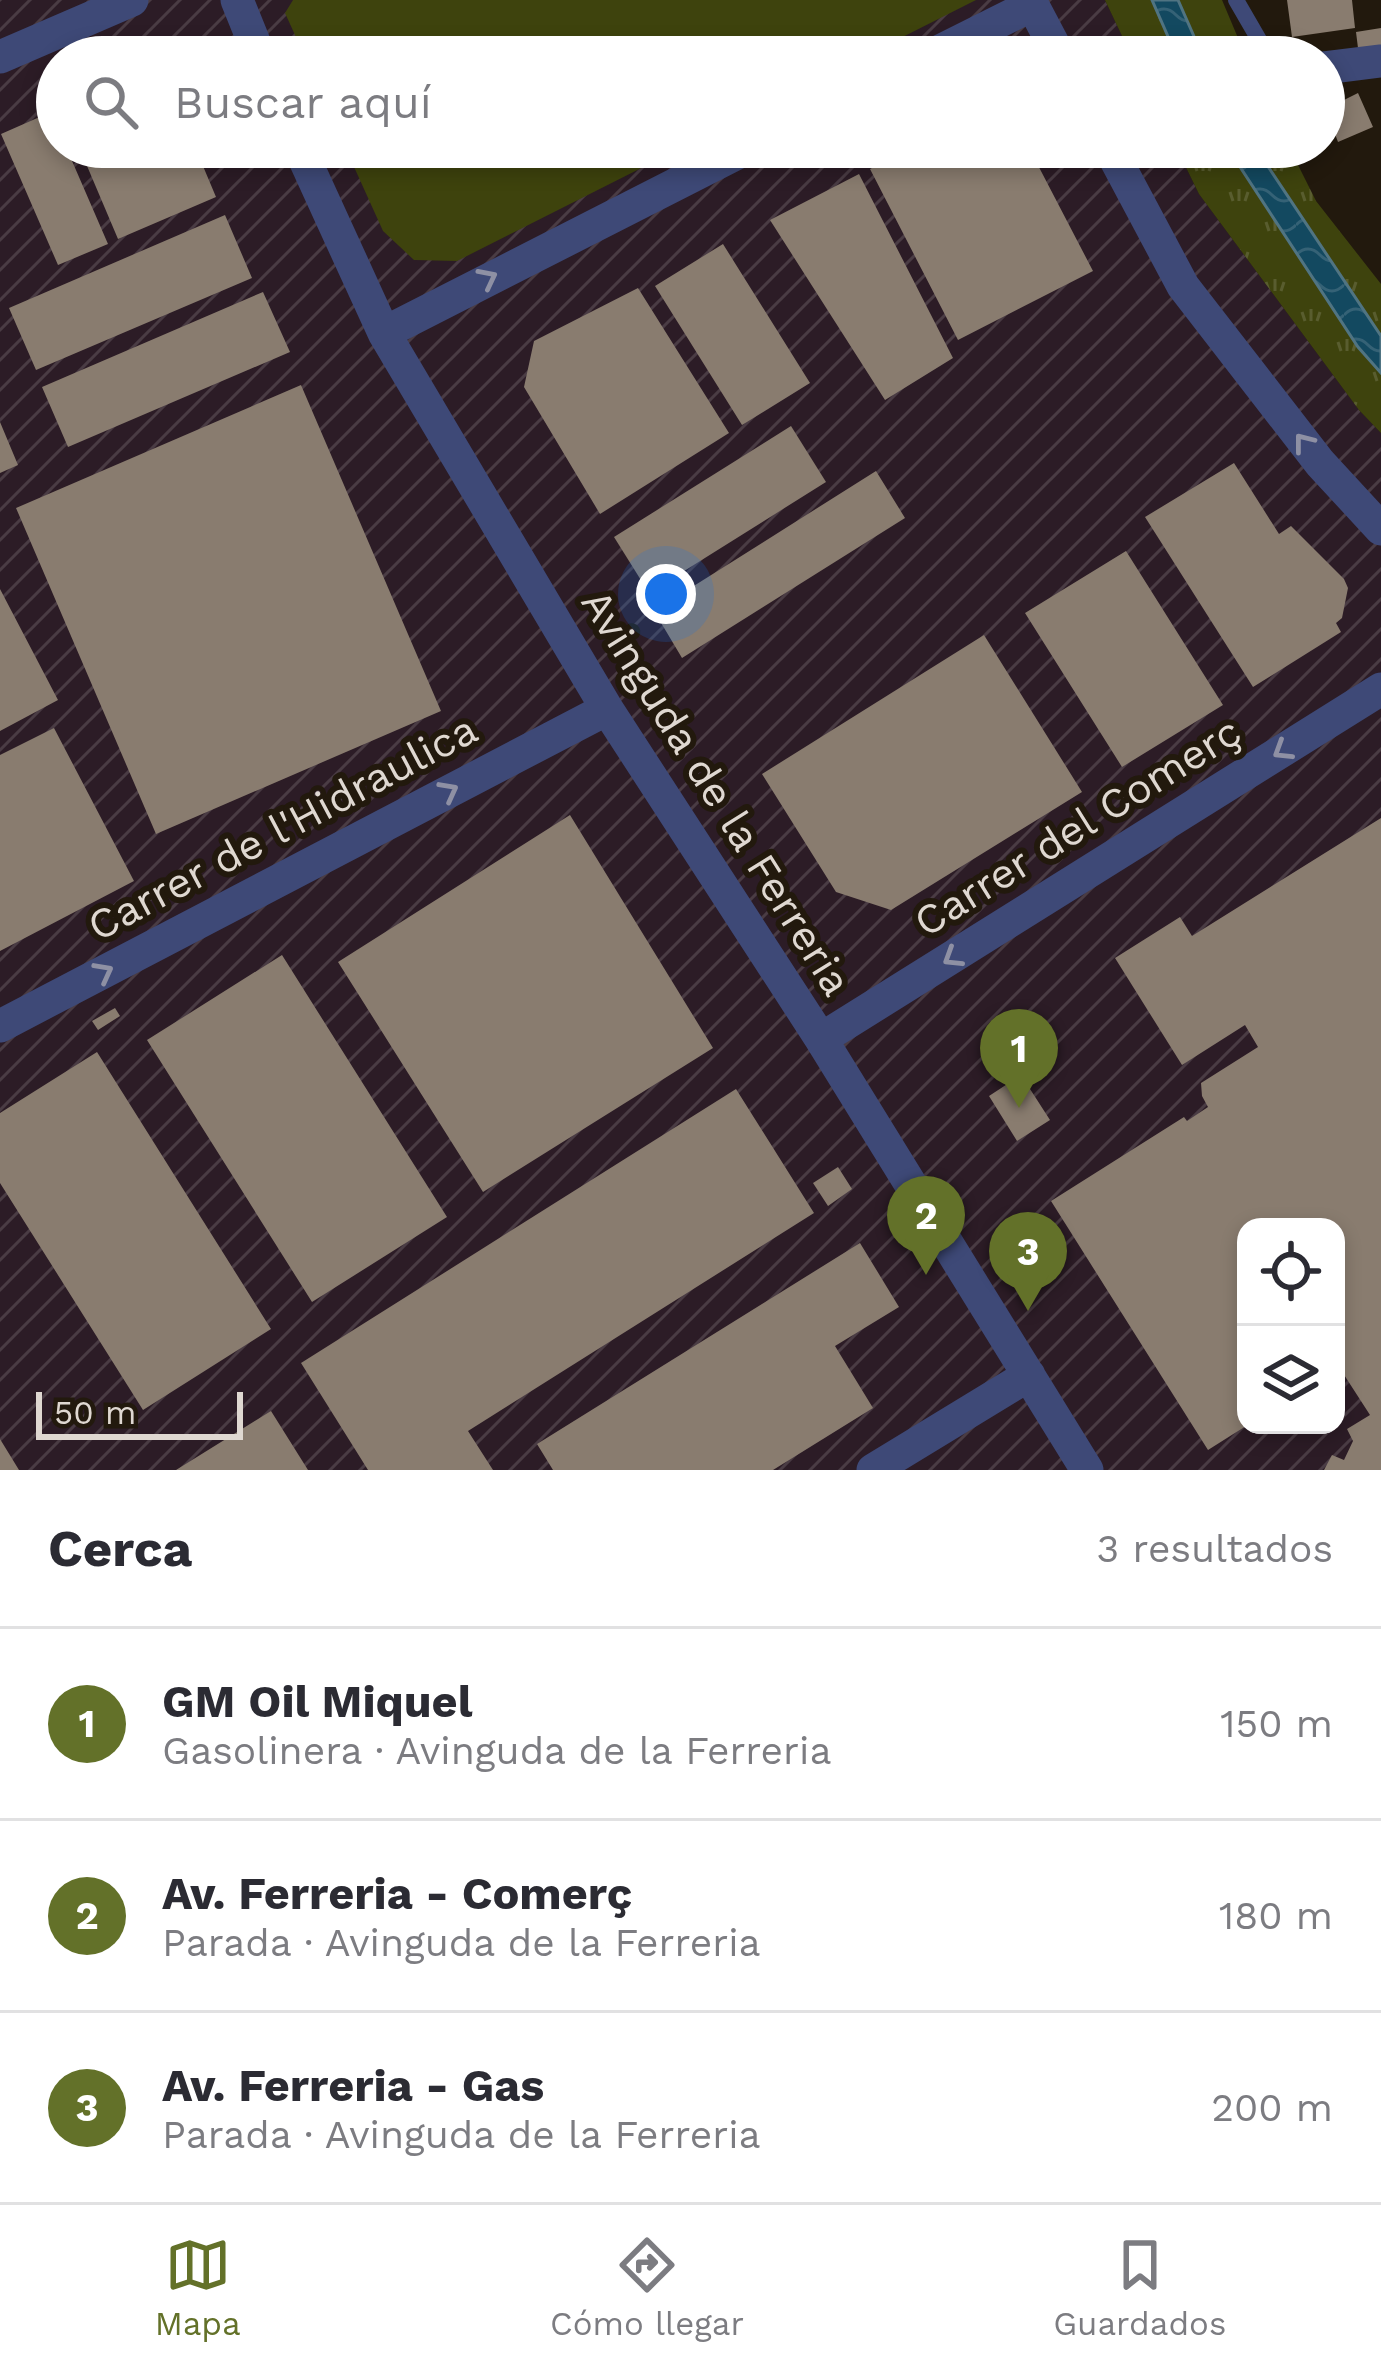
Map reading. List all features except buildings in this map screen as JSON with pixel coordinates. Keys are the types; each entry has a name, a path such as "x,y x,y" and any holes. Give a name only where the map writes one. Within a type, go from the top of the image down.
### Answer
{"street":[{"path":"49,36 132,0"},
{"path":"237,0 252,36"},
{"path":"967,36 1031,2 1049,36"},
{"path":"0,57 36,41"},
{"name":"Avinguda de la Ferreria","path":"309,168 384,333 607,709 821,1039 1087,1470"},
{"path":"384,333 708,168"},
{"path":"1119,168 1183,286 1320,464 1381,529"},
{"name":"Carrer del Comerç","path":"821,1039 1381,689"},
{"name":"Carrer de l'Hidraulica","path":"0,1026 607,709"},
{"path":"873,1470 1029,1375"}],"lane":[{"path":"1236,0 1257,36"}],"shaded area":[{"path":"0,0 1105,0 1122,36 36,36 36,168 1186,168 1199,194 1381,433 1381,1470 0,1470"}],"green space":[{"path":"293,0 976,0 905,36 295,36 285,13"},
{"path":"1105,0 1152,0 1168,36 1122,36"},
{"path":"1178,0 1222,0 1237,36 1194,36"},
{"path":"354,168 641,168 457,261 414,260 383,231"},
{"path":"1186,168 1241,168 1358,347 1381,373 1381,433 1359,410 1199,194"},
{"path":"1269,168 1300,168 1316,201 1381,284 1381,336"}],"water":[{"path":"1152,0 1178,0 1194,36 1168,36"},
{"path":"1241,168 1269,168 1381,336 1381,373 1358,347"}],"place":[{"name":"GM Oil Miquel","path":"1019,1108"},
{"name":"Av. Ferreria - Comerç","path":"926,1275"},
{"name":"Av. Ferreria - Gas","path":"1028,1311"}]}
